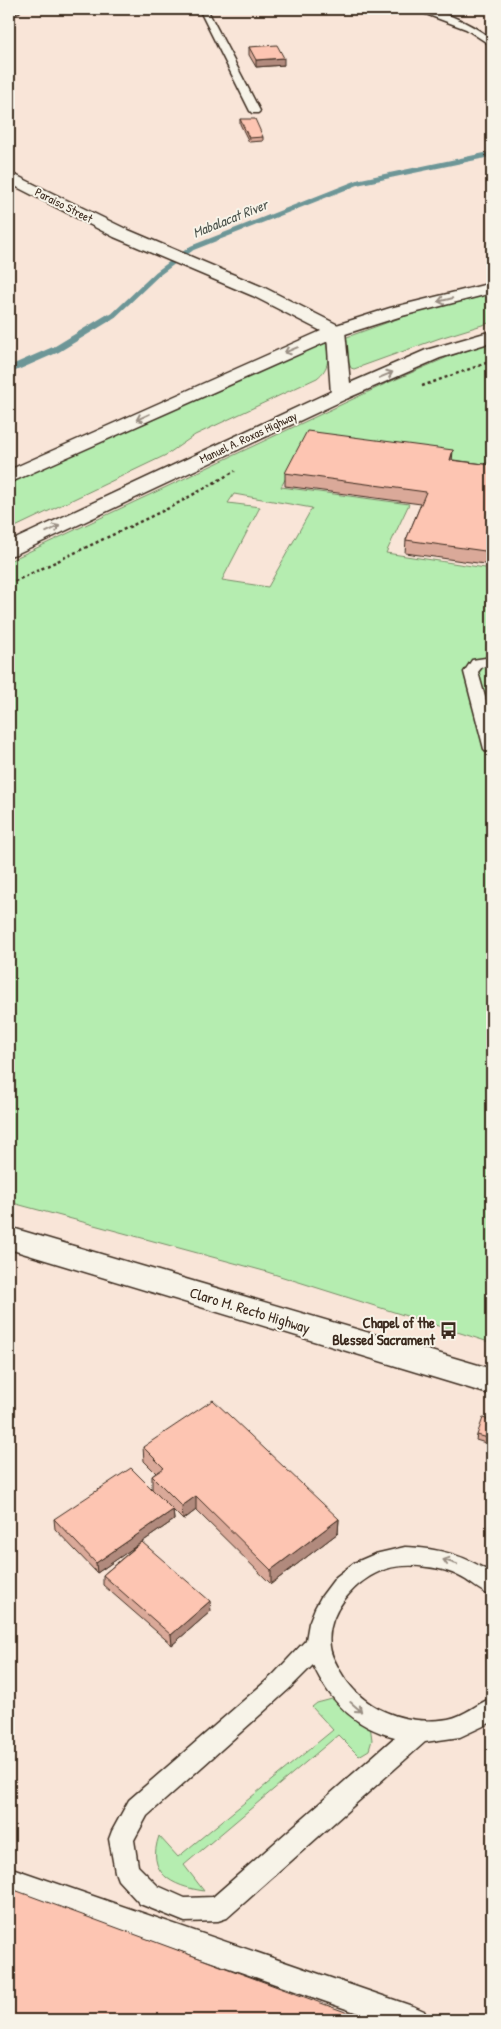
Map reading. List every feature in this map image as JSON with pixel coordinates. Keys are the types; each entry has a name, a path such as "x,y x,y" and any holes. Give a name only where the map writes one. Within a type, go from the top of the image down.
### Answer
{"main road":[{"path":"9,9 14,9"},
{"name":"Paraiso Street","path":"9,177 120,233 211,271 336,331"},
{"path":"9,478 336,331 396,312 492,288"},
{"path":"336,331 341,394"},
{"name":"Manuel A. Roxas Highway","path":"9,550 341,394 433,354 492,336"},
{"name":"Claro M. Recto Highway","path":"9,1238 492,1382"}],"lane":[{"path":"203,9 255,111"},
{"path":"421,9 469,27 492,43"},
{"path":"492,661 477,663 471,672 492,750"},
{"path":"492,1586 478,1574 449,1561 418,1555 386,1559 358,1571 337,1591 323,1616 318,1644 326,1669 340,1692 361,1712 388,1726 419,1732 451,1730 481,1719 492,1709"},
{"path":"318,1644 282,1682 138,1808 121,1839 127,1872 149,1895 185,1910 218,1908 419,1732"},
{"path":"9,1879 415,2020"}],"path":[{"path":"418,387 492,361"},
{"path":"9,584 171,507 240,468"}],"green space":[{"path":"492,290 492,322 440,338 354,369 351,368 343,350 343,341 347,337 422,310"},
{"path":"492,342 492,477 305,442 281,487 409,504 386,553 492,569 492,1343 264,1271 9,1202 9,561 385,384 448,357","holes":["234,494 312,508 268,587 222,580 260,507 228,503"]},
{"path":"326,343 328,362 317,378 195,435 166,455 9,530 9,484 242,377"},
{"path":"332,1699 347,1703 370,1725 372,1740 369,1750 359,1756 338,1735 184,1865 204,1891 181,1886 164,1876 156,1860 159,1836 178,1857 333,1730 312,1707 317,1703"}],"building":[{"path":"277,45 284,58 256,60 249,47"},
{"path":"240,119 255,119 263,137 249,138"},
{"path":"307,431 453,450 450,460 492,465 492,552 406,540 426,492 285,473"},
{"path":"213,1400 339,1519 271,1570 196,1496 182,1506 152,1476 164,1468 143,1447"},
{"path":"483,1418 492,1421 492,1439 477,1435"},
{"path":"131,1468 173,1510 96,1563 54,1519"},
{"path":"142,1542 210,1601 171,1635 103,1575"},
{"path":"9,1888 367,2020 9,2020"}],"waterway":[{"name":"Mabalacat River","path":"106,320 114,315 157,274 192,248 359,182 492,154"},
{"name":"Mabalacat River","path":"9,370 57,349 108,318"}],"place":[{"name":"Chapel of the Blessed Sacrament","path":"449,1331"}]}
